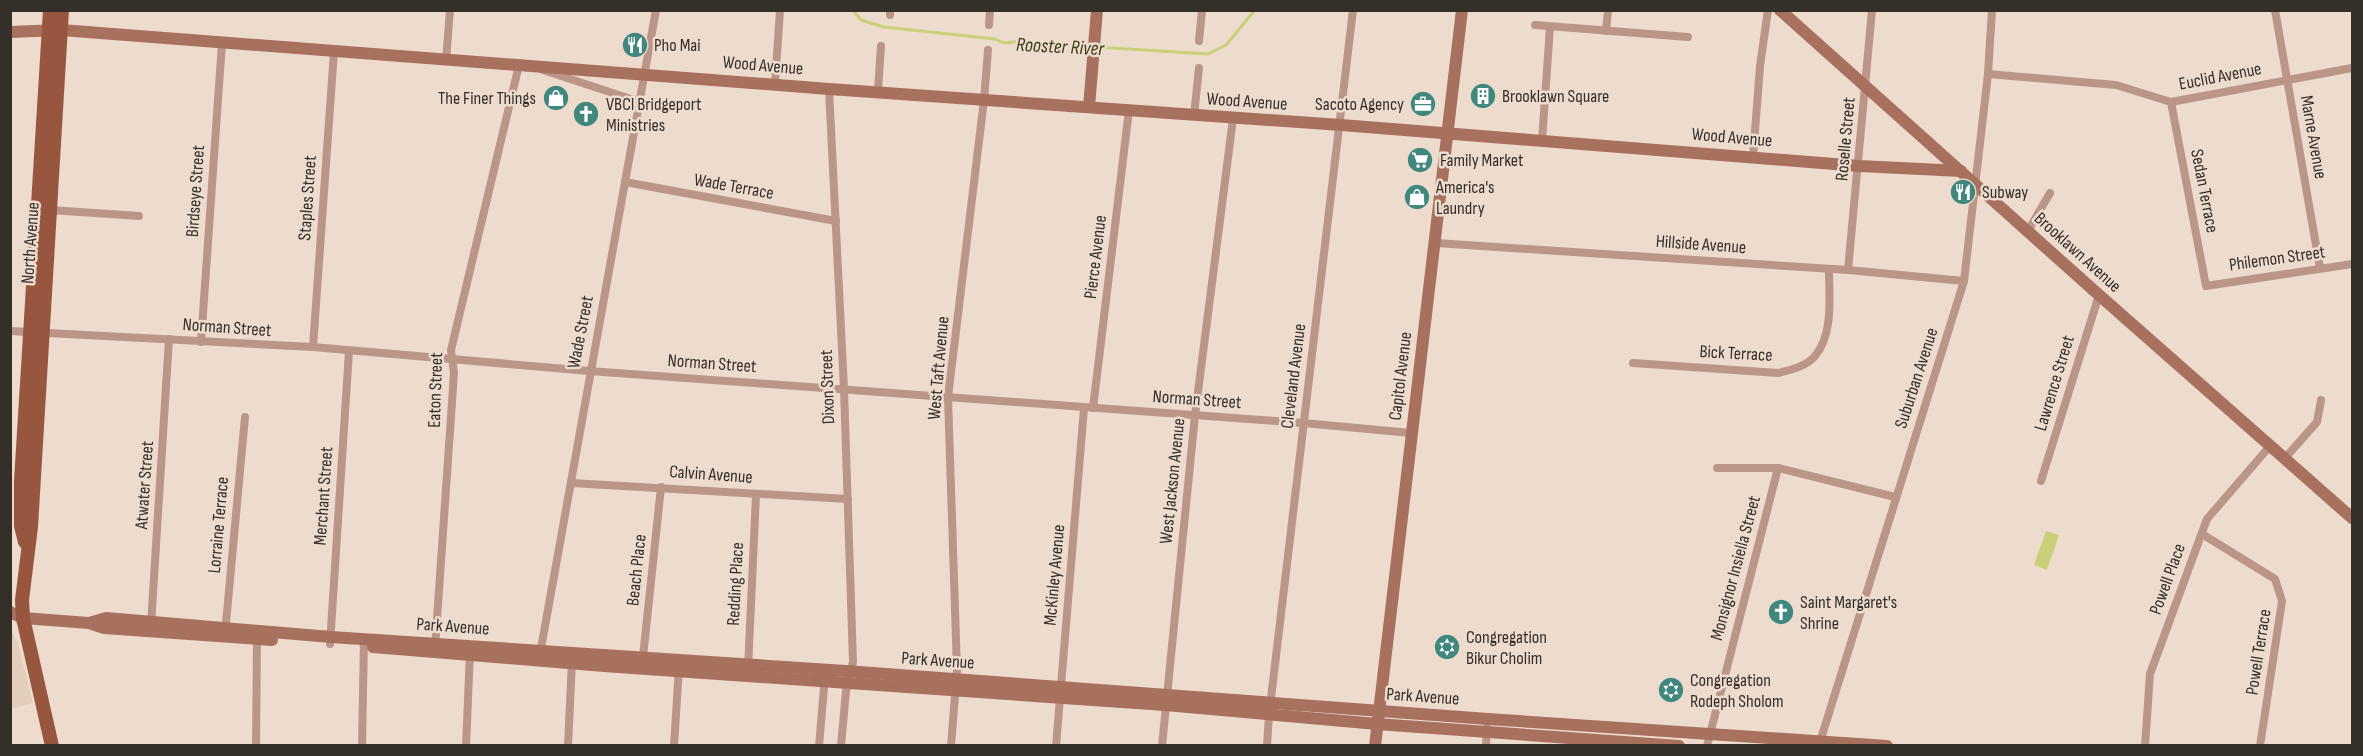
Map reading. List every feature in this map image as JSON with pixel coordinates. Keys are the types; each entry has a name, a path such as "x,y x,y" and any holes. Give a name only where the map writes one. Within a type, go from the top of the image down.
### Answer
{"main road":[{"name":"North Avenue","path":"51,10 55,30 50,210 22,481 27,550 15,618 52,746"},
{"name":"North Avenue","path":"37,332 55,30 62,10"},
{"path":"1089,107 1097,10"},
{"name":"Capitol Avenue","path":"1375,746 1462,10"},
{"name":"Brooklawn Avenue","path":"1780,10 1976,183 2098,296 2352,518"},
{"name":"Wood Avenue","path":"10,32 55,30 1542,140 1859,166 1961,171"},
{"name":"Park Avenue","path":"15,618 89,623 104,628 151,627 1165,700 1271,701 1378,710 1487,725 1679,746"},
{"name":"Park Avenue","path":"572,658 643,657 680,665"},
{"name":"Park Avenue","path":"1165,700 1269,715 1377,724 1487,725"},
{"name":"Park Avenue","path":"1590,737 1709,733 1785,742 1887,746"}],"street":[{"path":"446,60 450,10"},
{"name":"Wade Street","path":"540,655 589,371 656,10"},
{"path":"775,84 780,10"},
{"path":"989,25 990,10"},
{"path":"1199,40 1202,10"},
{"name":"Cleveland Avenue","path":"1267,746 1353,10"},
{"path":"1606,31 1608,10"},
{"path":"1753,157 1760,66 1768,10"},
{"name":"Roselle Street","path":"1848,270 1872,10"},
{"name":"Suburban Avenue","path":"1819,743 1964,280 1988,74 1992,10"},
{"name":"Marne Avenue","path":"2276,10 2320,268"},
{"path":"1535,25 1688,37"},
{"path":"1542,140 1550,27"},
{"name":"Birdseye Street","path":"201,342 222,43"},
{"path":"878,91 881,46"},
{"name":"West Taft Avenue","path":"951,746 956,685 948,397 988,50"},
{"name":"Staples Street","path":"313,347 334,51"},
{"name":"Wood Avenue","path":"525,65 640,102"},
{"name":"Eaton Street","path":"435,647 454,373 451,350 525,65"},
{"path":"1194,116 1199,68"},
{"name":"Euclid Avenue","path":"1988,74 2116,85 2171,102 2352,68"},
{"name":"Dixon Street","path":"829,89 844,389 853,662 849,677 841,746"},
{"name":"Sedan Terrace","path":"2171,102 2206,286"},
{"name":"Pierce Avenue","path":"1089,408 1129,110"},
{"name":"West Jackson Avenue","path":"1162,746 1195,415 1233,118"},
{"name":"Wade Terrace","path":"625,182 836,221"},
{"path":"2028,231 2050,193"},
{"path":"50,210 139,216"},
{"name":"Hillside Avenue","path":"1436,243 1848,270 1964,280"},
{"name":"Philemon Street","path":"2206,286 2352,264"},
{"name":"Bick Terrace","path":"1633,363 1778,373 1797,368 1815,356 1824,338 1829,314 1829,269"},
{"name":"Lawrence Street","path":"2041,481 2098,296"},
{"name":"Norman Street","path":"10,332 313,347 589,371 1303,423 1411,433"},
{"name":"Atwater Street","path":"151,627 170,339"},
{"name":"Merchant Street","path":"330,640 349,351"},
{"path":"2285,458 2317,422 2321,400"},
{"name":"McKinley Avenue","path":"1056,746 1089,408"},
{"name":"Lorraine Terrace","path":"225,633 245,417"},
{"name":"Powell Place","path":"2145,746 2150,674 2207,519 2270,446"},
{"path":"1717,468 1778,468 1895,497"},
{"name":"Monsignor Insiella Street","path":"1707,746 1778,468"},
{"name":"Calvin Avenue","path":"571,483 848,499"},
{"name":"Beach Place","path":"643,657 661,487"},
{"name":"Redding Place","path":"748,670 756,495"},
{"name":"Powell Terrace","path":"2202,534 2276,579 2282,601 2260,746"},
{"path":"256,746 257,635"},
{"path":"362,746 364,643"},
{"path":"466,746 470,650"},
{"path":"568,746 572,658"},
{"path":"674,746 680,665"},
{"path":"819,746 825,676"},
{"path":"1486,746 1487,725"}],"shaded area":[{"path":"2046,531 2059,535 2047,570 2034,565"},
{"path":"11,633 18,644 33,703 11,709"}],"waterway":[{"name":"Rooster River","path":"853,10 861,20 884,27 995,39 1004,43 1022,41 1089,46"},
{"name":"Rooster River","path":"1096,47 1208,54 1226,45 1255,10"}],"place":[{"name":"Pho Mai","path":"635,45"},
{"name":"Brooklawn Square","path":"1483,96"},
{"name":"The Finer Things","path":"556,98"},
{"name":"Sacoto Agency","path":"1423,104"},
{"name":"VBCI Bridgeport Ministries","path":"586,114"},
{"name":"Family Market","path":"1420,160"},
{"name":"Subway","path":"1963,192"},
{"name":"America's Laundry","path":"1417,197"},
{"name":"Saint Margaret's Shrine","path":"1781,612"},
{"name":"Congregation Bikur Cholim","path":"1447,647"},
{"name":"Congregation Rodeph Sholom","path":"1671,690"}]}
